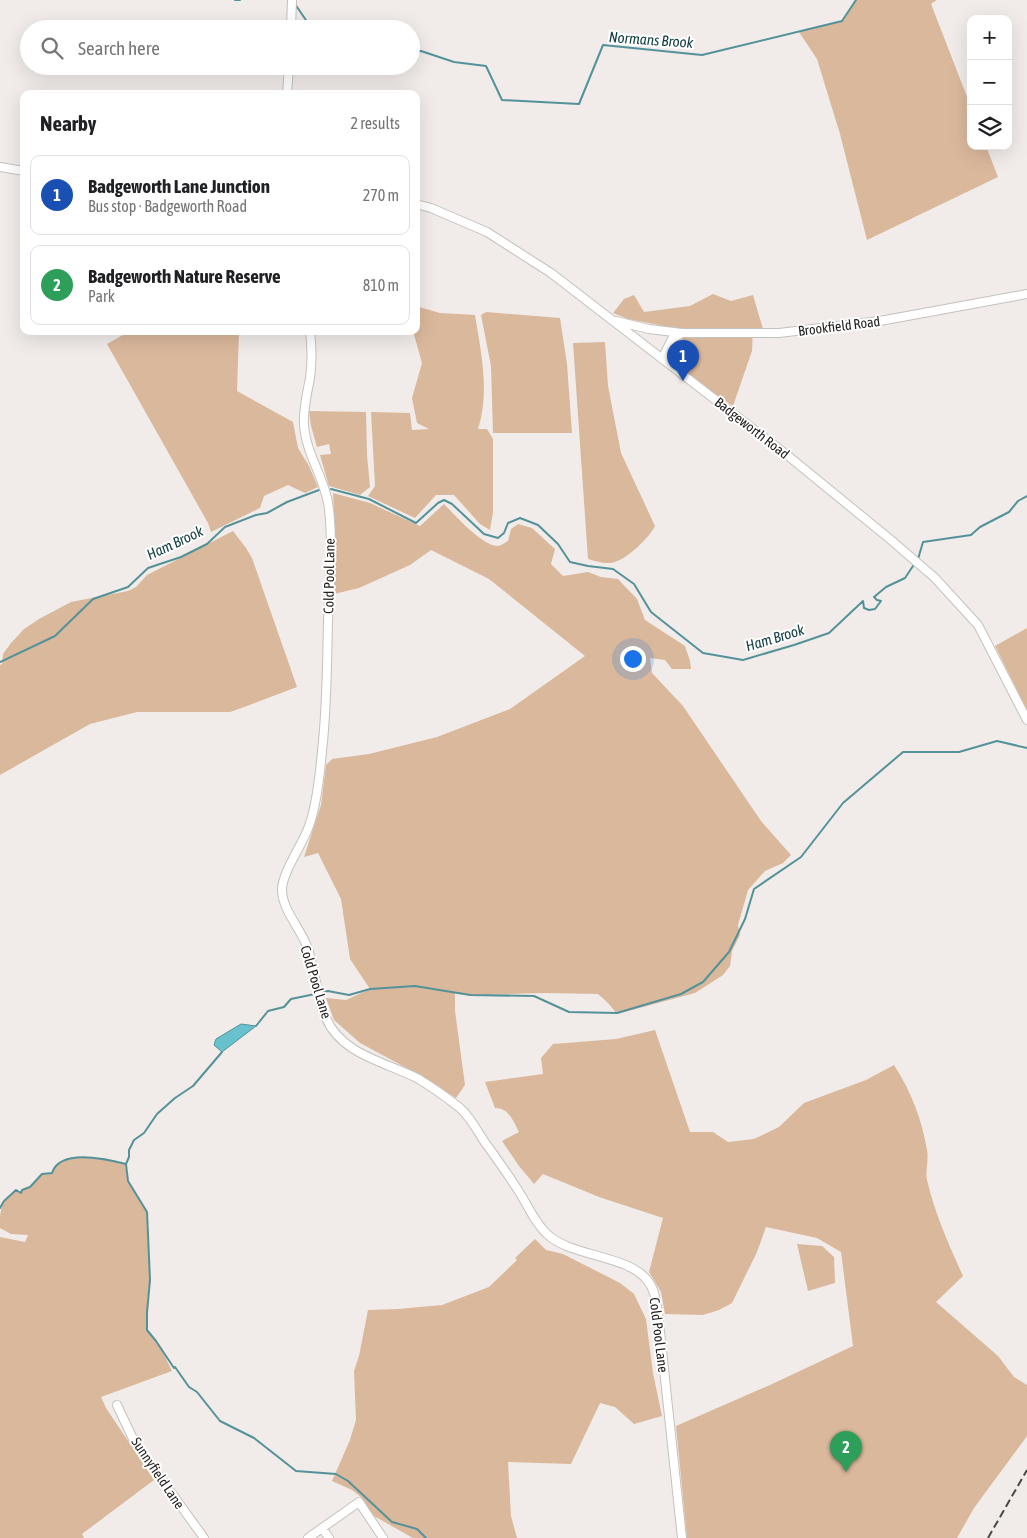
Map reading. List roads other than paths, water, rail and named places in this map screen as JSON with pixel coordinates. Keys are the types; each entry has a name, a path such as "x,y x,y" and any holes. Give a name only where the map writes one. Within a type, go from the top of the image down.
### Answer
{"street":[{"path":"291,20 292,0"},
{"path":"287,90 288,75"},
{"path":"0,167 20,170"},
{"name":"Badgeworth Road","path":"420,205 487,232 551,273 787,454 935,578 978,625 1027,720"},
{"name":"Brookfield Road","path":"612,320 649,329 682,333 779,333 880,321 1027,294"},
{"path":"643,344 640,337 649,329"},
{"path":"662,358 672,339 682,333"},
{"name":"Cold Pool Lane","path":"310,335 312,356 305,402 304,424 306,439 324,487 329,508 331,545 328,649 323,749 318,784 309,826 282,885 283,898 307,946 326,1020 335,1033 349,1047 416,1078 440,1092 464,1112 521,1195 536,1222 548,1236 570,1248 611,1260 639,1271 648,1281 655,1294 658,1313 682,1538"},
{"name":"Sunnyfield Lane","path":"117,1405 134,1441 204,1538"},
{"path":"308,1538 359,1502 383,1538"},
{"path":"322,1528 329,1538"}],"water":[{"path":"241,1024 256,1026 222,1052 214,1045 216,1039"}],"waterway":[{"name":"Normans Brook","path":"235,0 240,0"},
{"name":"Normans Brook","path":"420,51 454,62 486,66 502,100 579,104 603,45 702,55 842,21 856,0"},
{"name":"Normans Brook","path":"295,4 306,20"},
{"name":"Ham Brook","path":"331,489 369,499 416,523 444,500 452,504 484,534 498,538 504,533 508,523 520,518 538,525 558,544 570,562 613,569 634,584 651,612 703,653 743,660 829,633 863,601 864,608 869,610 875,609 881,601 874,597 886,587 905,578 915,563"},
{"name":"Ham Brook","path":"0,662 55,636 93,599 128,587 148,568 181,557 207,544 225,527 256,515 267,513 287,502 319,490"},
{"name":"Ham Brook","path":"918,559 923,542 971,535 980,527 1009,512 1018,501 1027,496"},
{"path":"319,993 328,991 349,995 370,989 415,986 470,995 534,996 569,1012 617,1013 681,994 703,982 729,952 745,919 754,889 801,857 843,803 903,752 959,752 997,741 1027,748"},
{"path":"256,1026 268,1011 284,1007 291,999 315,994"},
{"path":"222,1052 193,1086 175,1098 157,1114 144,1133 134,1140 129,1150 126,1164 128,1181 147,1212 150,1280 147,1330 189,1387 197,1392 220,1421 254,1438 296,1471 336,1474 348,1481 392,1522 417,1529 426,1538"},
{"path":"0,1208 4,1201 16,1190 21,1193 22,1190 30,1187 42,1174 52,1173 57,1165 64,1160 85,1157 126,1164"}],"railway":[{"path":"988,1538 1027,1470"}],"place":[{"name":"Badgeworth Lane Junction","path":"683,381"},
{"name":"Badgeworth Nature Reserve","path":"846,1472"}]}
